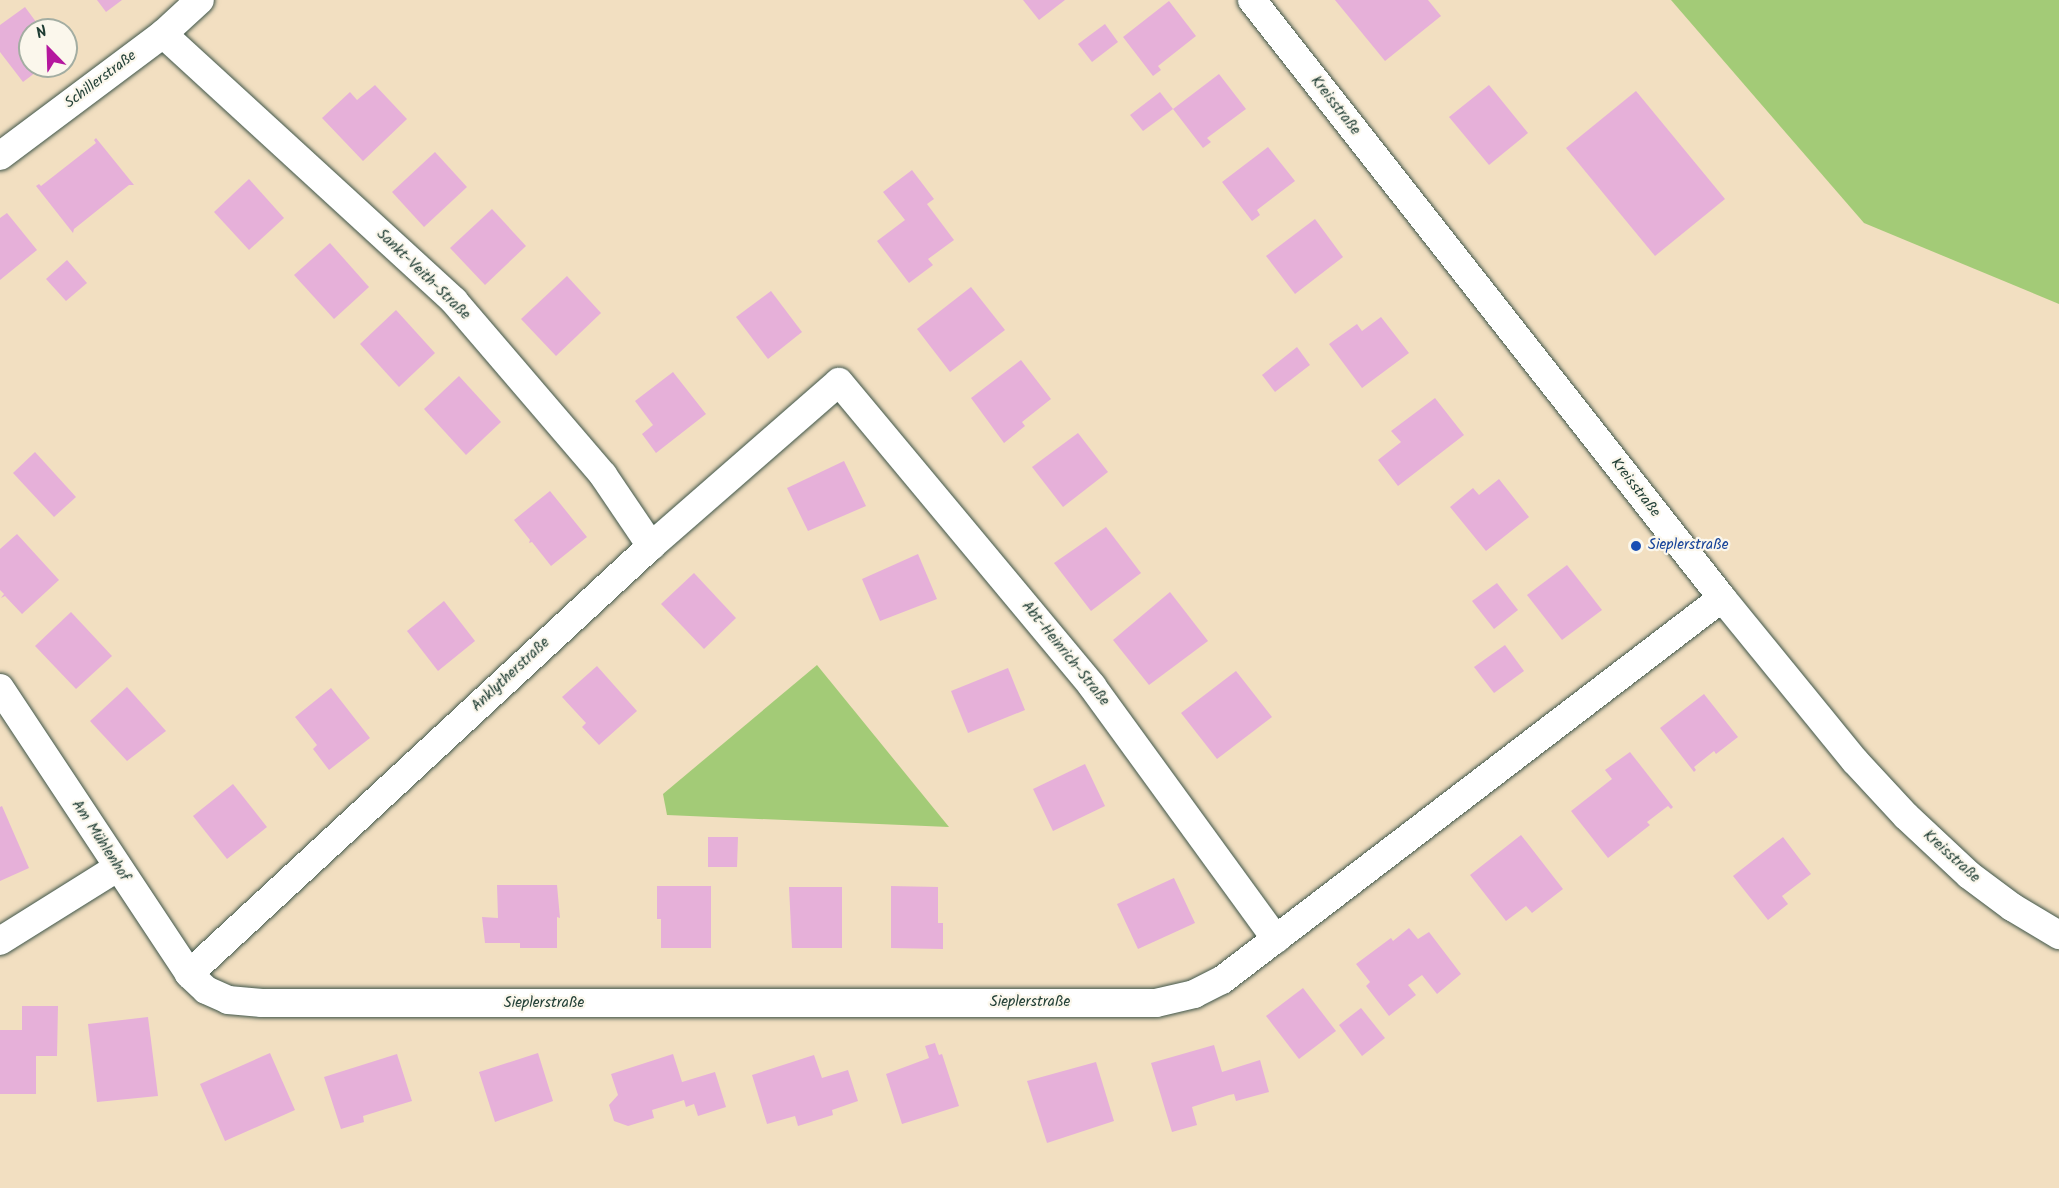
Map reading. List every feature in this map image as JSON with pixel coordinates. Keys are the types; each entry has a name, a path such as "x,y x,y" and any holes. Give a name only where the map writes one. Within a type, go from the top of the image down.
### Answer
{"street":[{"name":"Schillerstraße","path":"0,156 163,34 200,0"},
{"name":"Kreisstraße","path":"1252,0 1722,598 1855,761 1906,816 1969,874 2012,907 2059,935"},
{"name":"Sankt-Veith-Straße","path":"163,34 454,301 603,475 651,546"},
{"name":"Anklytherstraße","path":"197,982 651,546 839,382"},
{"name":"Abt-Heinrich-Straße","path":"839,382 1092,686 1276,939"},
{"name":"Sieplerstraße","path":"197,982 228,1000 262,1004 1156,1003 1194,994 1222,980 1722,598"},
{"name":"Am Mühlenhof","path":"0,688 117,868 197,982"},
{"path":"0,941 117,868"}],"green space":[{"path":"1671,0 2059,0 2059,304 1864,223"},
{"path":"817,665 949,827 667,815 663,794"}],"building":[{"path":"97,0 122,0 106,12"},
{"path":"1023,0 1065,0 1039,20"},
{"path":"1335,0 1428,0 1441,16 1385,61"},
{"path":"1169,1 1196,36 1158,66 1161,70 1153,76 1123,37"},
{"path":"25,7 33,18 18,18 18,75 0,52 0,25"},
{"path":"1105,24 1118,42 1092,62 1078,44"},
{"path":"1219,74 1246,109 1207,138 1211,142 1203,148 1173,109"},
{"path":"375,85 407,119 363,161 322,118 350,92 357,100"},
{"path":"1489,85 1528,133 1489,165 1449,117"},
{"path":"1636,91 1725,199 1655,256 1566,148"},
{"path":"1160,92 1173,109 1143,131 1130,115"},
{"path":"96,138 134,185 129,185 74,229 73,233 36,186 39,184 41,186 96,143 94,140"},
{"path":"1268,147 1295,181 1257,210 1260,215 1252,221 1222,182"},
{"path":"435,152 467,187 424,227 392,192"},
{"path":"912,170 934,199 927,204 954,240 928,259 933,265 909,283 877,241 905,220 883,192"},
{"path":"249,179 284,218 249,250 214,212"},
{"path":"492,209 526,246 485,285 450,248"},
{"path":"7,213 37,250 0,280 0,218"},
{"path":"1315,219 1343,257 1295,294 1266,256"},
{"path":"330,243 369,287 334,319 294,275"},
{"path":"67,260 87,283 66,301 46,279"},
{"path":"567,276 601,313 556,356 521,319"},
{"path":"971,287 1005,330 950,372 917,329"},
{"path":"771,291 802,332 768,359 736,317"},
{"path":"396,310 435,353 399,387 360,344"},
{"path":"1381,317 1409,353 1362,388 1329,344 1357,324 1362,331"},
{"path":"1297,347 1310,365 1275,392 1262,375"},
{"path":"1021,360 1051,399 1022,422 1025,426 1004,443 971,398"},
{"path":"673,372 706,414 656,453 642,434 653,425 635,401"},
{"path":"459,376 501,422 466,455 424,409"},
{"path":"1435,398 1464,435 1398,486 1378,460 1401,442 1391,431"},
{"path":"1078,433 1108,472 1063,507 1032,467"},
{"path":"35,452 76,497 54,517 13,473"},
{"path":"844,461 866,506 808,531 787,488"},
{"path":"1499,479 1529,517 1486,551 1450,507 1473,488 1479,495"},
{"path":"550,491 587,537 551,566 532,542 529,543 530,540 514,520"},
{"path":"1106,527 1141,573 1091,611 1054,563"},
{"path":"17,534 59,580 22,614 5,596 1,598 4,594 0,590 0,549"},
{"path":"918,554 937,599 880,621 862,579"},
{"path":"1567,565 1602,610 1562,640 1527,595"},
{"path":"694,573 736,618 704,649 661,604"},
{"path":"1497,583 1518,610 1494,629 1472,601"},
{"path":"1170,592 1208,641 1149,685 1113,640"},
{"path":"444,601 475,641 438,671 407,631"},
{"path":"71,612 112,656 76,689 35,646"},
{"path":"1505,645 1524,671 1494,693 1474,667"},
{"path":"597,666 637,711 599,745 582,727 586,723 562,697"},
{"path":"1008,668 1025,710 968,733 951,691"},
{"path":"1236,671 1272,717 1217,759 1181,713"},
{"path":"127,687 166,731 127,761 90,721"},
{"path":"331,688 370,738 329,770 313,749 317,745 295,717"},
{"path":"1704,694 1738,737 1716,754 1714,751 1694,767 1696,770 1694,772 1660,728"},
{"path":"1630,752 1673,807 1671,809 1668,806 1647,822 1650,825 1608,858 1571,811 1612,779 1605,770"},
{"path":"1085,764 1105,806 1053,831 1033,789"},
{"path":"233,784 267,827 227,859 193,816"},
{"path":"2,806 29,868 0,881 0,807"},
{"path":"1521,835 1563,889 1532,913 1526,906 1506,921 1470,875"},
{"path":"708,837 738,837 737,867 708,867"},
{"path":"1783,837 1811,874 1782,896 1788,904 1768,920 1733,876"},
{"path":"1174,878 1195,923 1138,949 1117,904"},
{"path":"497,885 557,885 560,918 557,917 557,948 520,948 520,943 485,943 482,917 498,918"},
{"path":"657,886 711,886 711,948 661,948 661,919 657,919"},
{"path":"891,886 938,887 938,923 943,923 943,949 891,948"},
{"path":"789,887 842,887 842,948 792,948"},
{"path":"1409,928 1418,939 1429,932 1461,974 1437,994 1422,975 1408,985 1416,995 1389,1016 1366,986 1370,982 1356,964 1391,938 1393,941"},
{"path":"1303,988 1336,1031 1299,1059 1266,1016"},
{"path":"22,1006 58,1006 57,1056 36,1056 36,1094 0,1094 0,1030 22,1030"},
{"path":"1361,1008 1385,1038 1362,1056 1339,1025"},
{"path":"148,1017 158,1096 97,1102 88,1024"},
{"path":"935,1043 939,1055 942,1054 959,1106 902,1124 886,1074 929,1058 925,1046"},
{"path":"1214,1045 1222,1072 1260,1060 1269,1092 1236,1101 1234,1094 1192,1107 1197,1125 1172,1132 1151,1063"},
{"path":"270,1053 295,1110 225,1141 200,1084"},
{"path":"538,1053 553,1101 495,1122 479,1072"},
{"path":"397,1054 412,1101 363,1116 364,1122 341,1129 324,1077"},
{"path":"673,1054 682,1082 715,1072 726,1107 698,1116 694,1104 686,1107 684,1100 652,1110 654,1118 628,1126 614,1121 609,1105 618,1095 611,1074"},
{"path":"814,1055 822,1078 848,1070 858,1101 832,1110 833,1115 798,1126 795,1116 767,1124 752,1075"},
{"path":"1096,1062 1114,1121 1047,1143 1027,1081"}],"place":[{"name":"Sieplerstraße","path":"1636,546"}]}
